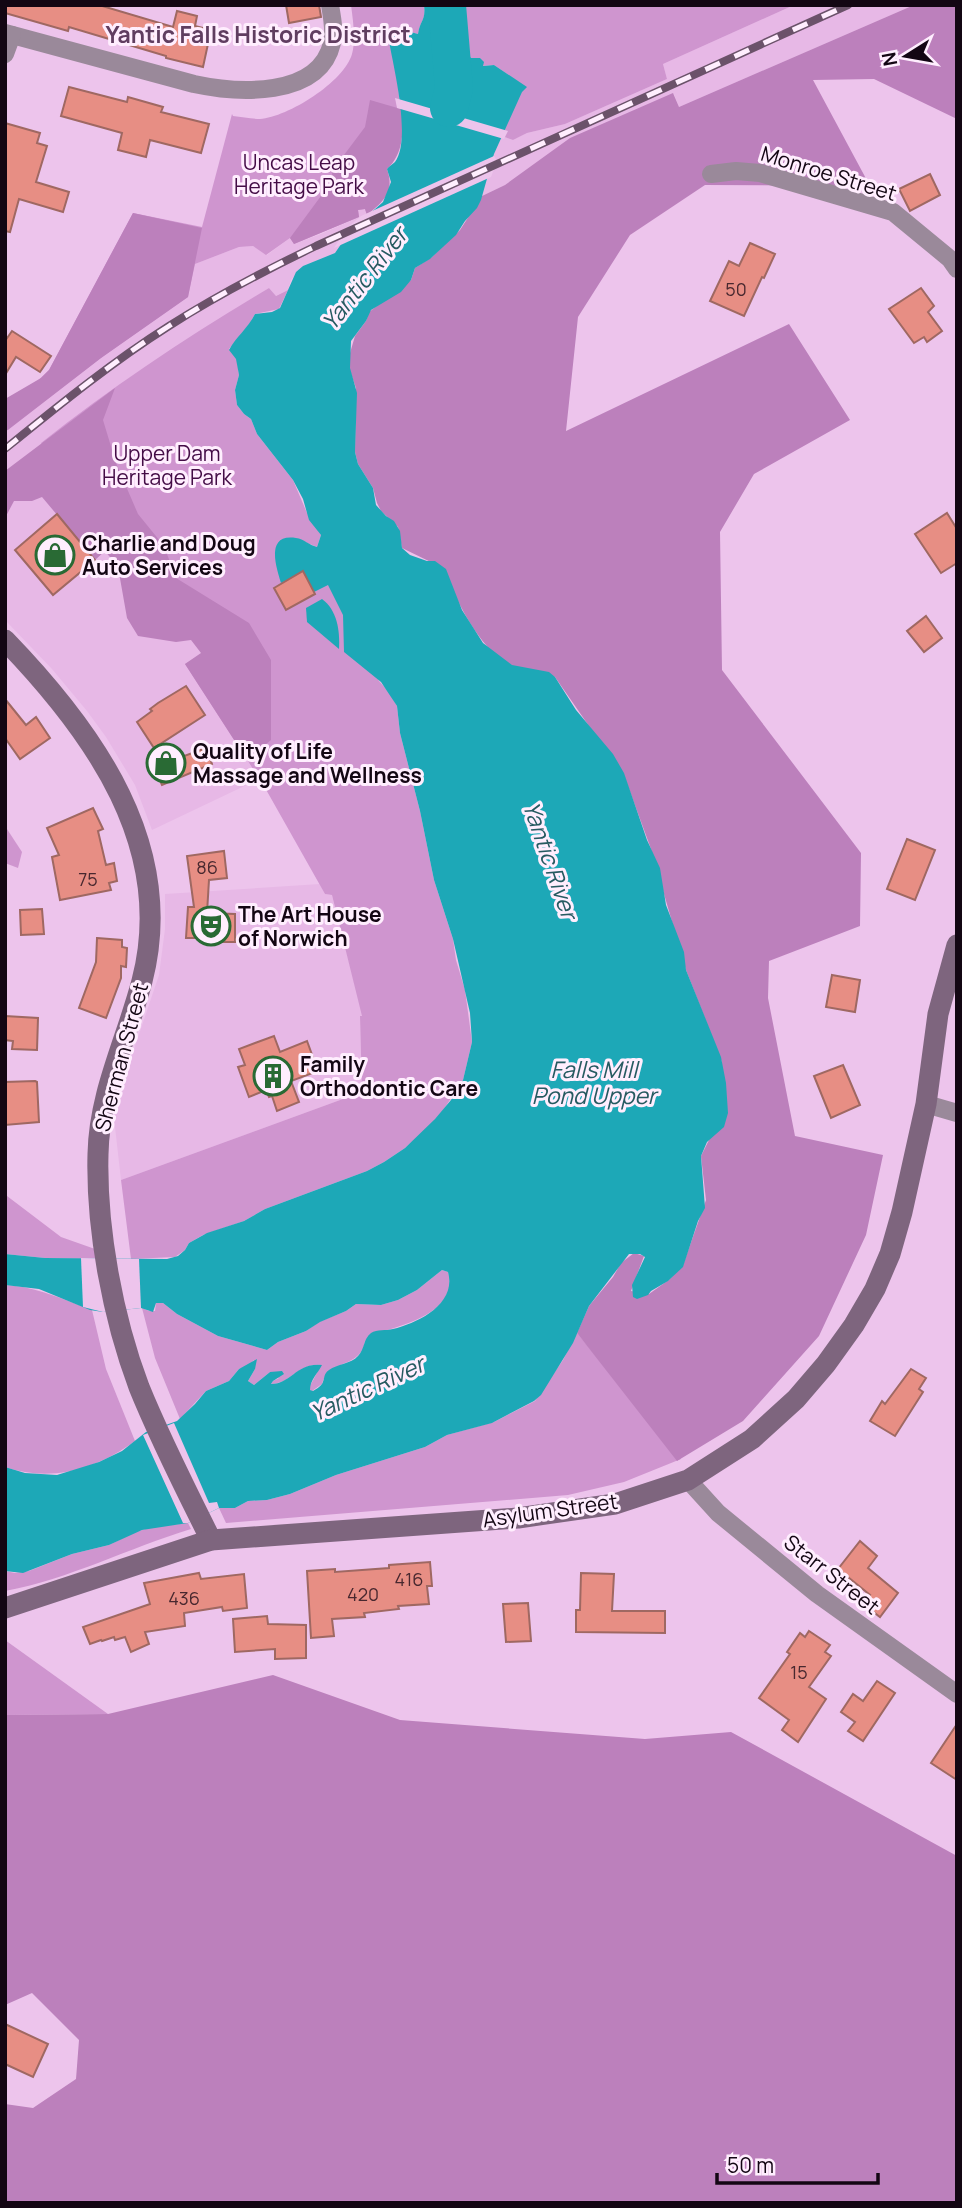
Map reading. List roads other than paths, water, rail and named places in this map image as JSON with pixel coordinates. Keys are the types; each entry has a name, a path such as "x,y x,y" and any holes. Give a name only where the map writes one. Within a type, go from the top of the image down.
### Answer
{"street":[{"path":"5,54 8,34 194,85 251,91 293,83 311,73 320,64 332,43 330,5"},
{"name":"Monroe Street","path":"711,174 736,171 761,173 893,212 950,259 957,269"},
{"name":"Sherman Street","path":"5,640 71,714 107,766 132,821 147,876 151,917 149,953 140,990 111,1076 100,1124 98,1182 101,1230 117,1314 136,1378 211,1540"},
{"name":"Asylum Street","path":"5,1608 211,1540 518,1518 615,1504 688,1480 752,1439 796,1399 826,1364 854,1325 875,1289 890,1254 926,1104 938,1014 957,946"},
{"path":"926,1104 957,1113"},
{"name":"Starr Street","path":"688,1480 718,1513 817,1594 957,1694"}],"water":[{"name":"Falls Mill Pond Upper","path":"424,5 437,5 438,18 435,20 441,32 450,22 444,5 461,5 461,10 455,16 460,27 457,37 471,58 480,58 484,62 483,66 494,65 527,87 522,92 494,154 477,208 456,235 430,259 415,268 411,280 401,292 371,310 351,341 350,368 357,393 355,452 358,464 373,488 376,505 394,521 400,531 402,548 410,555 435,561 446,569 462,610 483,643 512,665 549,672 555,677 576,710 613,754 624,773 647,840 660,868 666,905 684,952 686,970 721,1057 726,1083 728,1113 724,1127 707,1142 701,1156 705,1208 683,1267 648,1295 637,1299 633,1297 632,1285 645,1257 629,1254 589,1306 573,1343 541,1395 492,1423 447,1435 425,1447 336,1475 290,1494 267,1500 248,1501 235,1508 219,1508 188,1523 142,1530 109,1545 72,1554 23,1573 5,1571 5,1467 25,1473 57,1475 99,1462 122,1451 146,1432 177,1421 206,1391 229,1381 239,1369 257,1359 248,1381 254,1385 270,1372 282,1371 284,1374 271,1384 284,1381 306,1367 322,1365 311,1383 310,1390 313,1391 322,1384 329,1370 358,1356 371,1333 390,1330 424,1317 441,1303 447,1294 448,1272 442,1270 417,1290 398,1300 381,1305 356,1304 267,1350 218,1336 177,1314 163,1303 156,1303 153,1312 141,1308 103,1312 90,1310 39,1289 5,1285 5,1254 45,1258 167,1259 178,1256 189,1243 207,1233 244,1221 265,1209 367,1171 384,1162 405,1148 435,1119 463,1080 472,1042 470,1013 453,939 434,880 400,733 397,706 381,682 344,652 343,615 328,585 314,592 303,572 281,583 275,560 276,546 280,541 296,538 317,547 321,535 309,520 303,499 293,480 257,434 251,419 237,405 235,390 239,375 236,359 229,350 255,314 280,308 296,272 303,266 335,253 350,231 383,202 391,182 387,169 395,162 402,137 400,101 388,36 396,28 418,34"},
{"path":"322,599 337,621 339,649 307,622 306,608"}],"waterway":[{"name":"Yantic River","path":"447,5 454,88 449,108"}],"railway":[{"path":"5,449 127,354 205,304 260,274 316,246 848,5"}],"place":[{"name":"Charlie and Doug Auto Services","path":"55,555"},
{"name":"Quality of Life Massage and Wellness","path":"166,763"},
{"name":"The Art House of Norwich","path":"211,926"},
{"name":"Family Orthodontic Care","path":"273,1076"}],"district":[{"name":"Yantic Falls Historic District","path":"258,34"}],"park label":[{"name":"Uncas Leap Heritage Park","path":"299,174"},
{"name":"Upper Dam Heritage Park","path":"167,465"}]}
